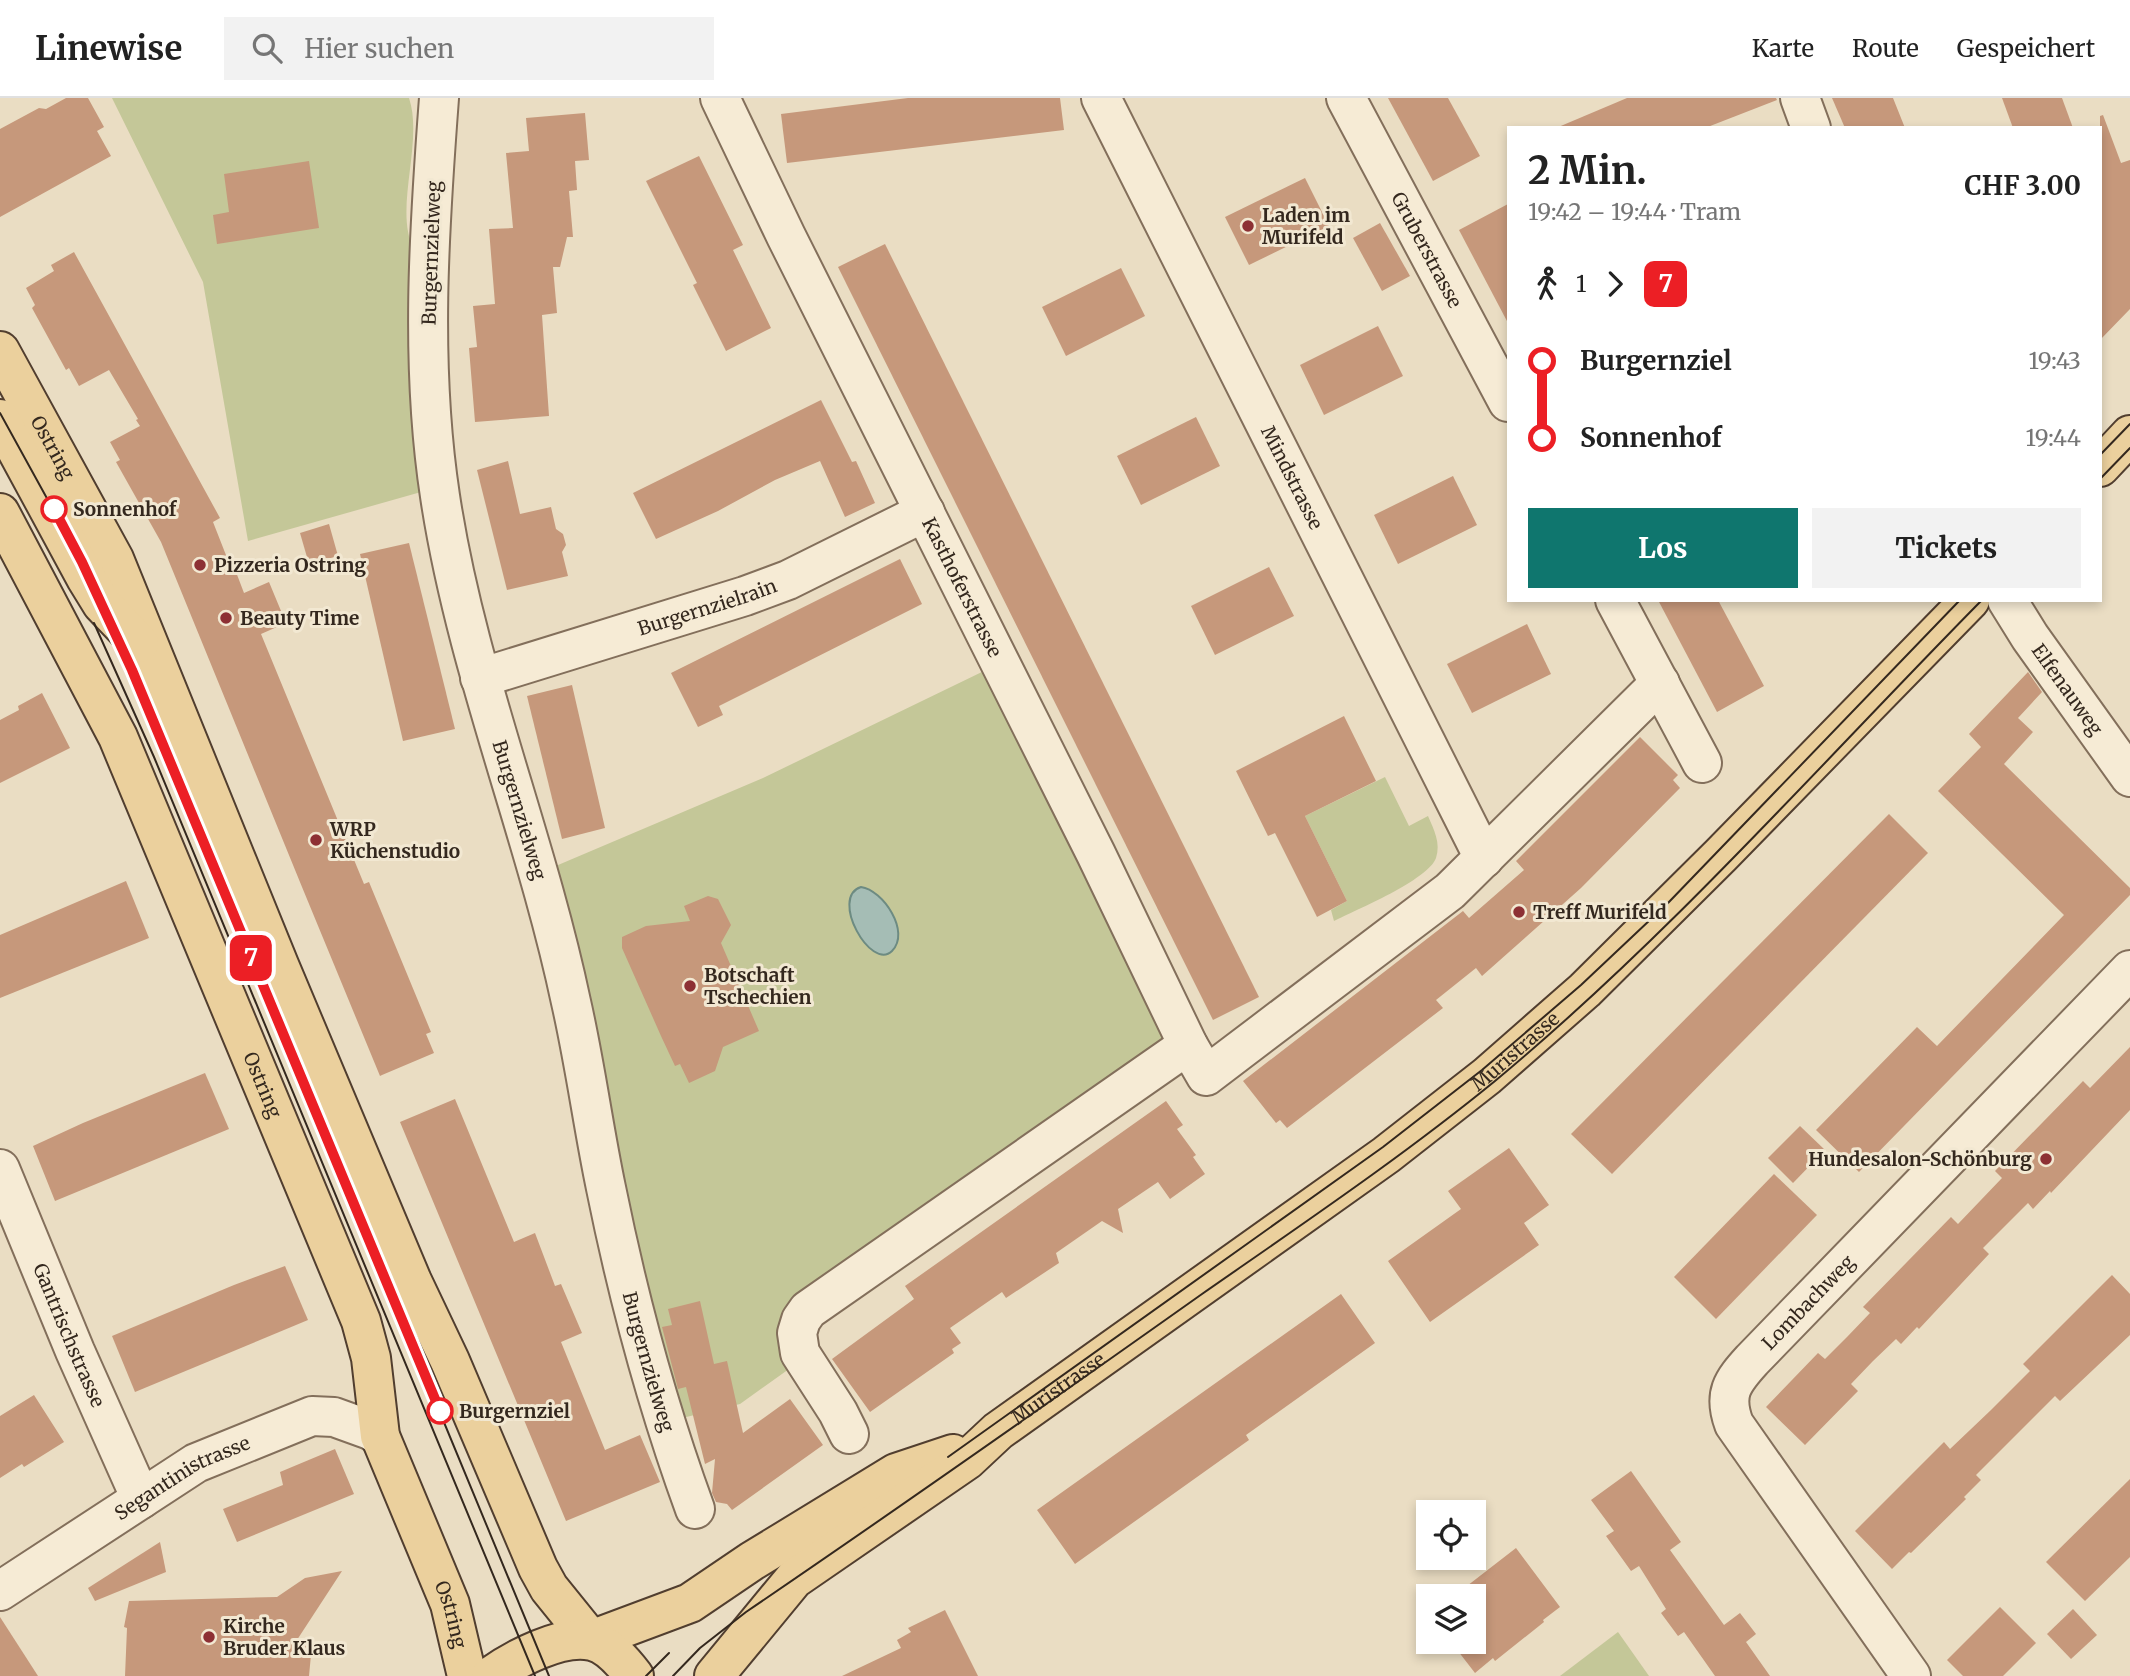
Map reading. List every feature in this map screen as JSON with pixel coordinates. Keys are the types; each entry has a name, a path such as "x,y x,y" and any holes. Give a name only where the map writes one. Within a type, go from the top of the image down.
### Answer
{"main road":[{"name":"Ostring","path":"0,351 114,559 391,1230 538,1568 550,1588 591,1640 621,1660 634,1676"},
{"name":"Ostring","path":"0,419 102,604 154,660"},
{"path":"2102,465 2130,435"},
{"name":"Ostring","path":"0,513 118,737 361,1321 370,1358 380,1436 450,1604 467,1676"},
{"name":"Muristrasse","path":"714,1676 794,1579 967,1460 998,1431 1386,1155 1487,1076 1585,990 1968,602"},
{"name":"Muristrasse","path":"491,1676 513,1660 526,1655 561,1643 591,1640 690,1603 752,1561 896,1473 948,1457 998,1431"}],"street":[{"name":"Burgernzielweg","path":"439,98 429,261 429,355 433,449 453,567 480,678 572,1003 606,1190 654,1390 695,1509"},
{"name":"Kasthoferstrasse","path":"720,98 724,111 1197,1060"},
{"name":"Mindstrasse","path":"1101,98 1484,858"},
{"name":"Gruberstrasse","path":"1346,98 1507,400"},
{"path":"1800,98 1810,126"},
{"name":"Burgernzielrain","path":"480,678 788,580 925,512"},
{"path":"1616,602 1702,763"},
{"name":"Elfenauweg","path":"2008,602 2030,637 2130,777"},
{"path":"849,1434 800,1353 797,1333 808,1310 1197,1060 1450,891 1660,683"},
{"name":"Lombachweg","path":"1911,1676 1734,1424 1728,1402 1730,1391 1733,1382 1747,1366 2130,970"},
{"name":"Gantrischstrasse","path":"0,1170 75,1351 141,1499"},
{"name":"Segantinistrasse","path":"0,1591 196,1463 312,1416 334,1418 380,1436"}],"green space":[{"path":"112,98 409,98 413,135 406,216 414,249 421,492 248,541 203,282"},
{"path":"986,670 1164,1031 1160,1045 781,1317 789,1369 740,1404 678,1419 670,1395 551,868 763,778"},
{"path":"1385,777 1409,826 1428,816 1437,842 1436,858 1420,876 1406,885 1334,921 1331,910 1347,901 1305,816"},
{"path":"1618,1632 1649,1676 1560,1676"}],"water":[{"path":"861,887 878,896 892,913 896,923 897,943 892,951 883,955 865,943 851,917 849,904 852,893"}],"building":[{"path":"66,98 88,98 104,127 97,131 111,156 0,217 0,129 39,108 46,109"},
{"path":"908,98 1060,98 1064,130 787,163 781,114"},
{"path":"1388,98 1448,98 1480,156 1433,181"},
{"path":"1627,98 1777,100 1710,126 1561,126"},
{"path":"1832,98 1893,98 1904,126 1844,126"},
{"path":"2002,98 2062,98 2072,126 2012,126"},
{"path":"585,113 589,160 575,161 577,190 569,191 573,237 567,237 560,267 553,267 557,313 542,315 549,416 475,422 469,348 477,347 473,306 495,304 489,229 513,228 506,153 529,151 526,118"},
{"path":"2103,115 2121,163 2130,160 2130,309 2102,338 2102,126 2100,116"},
{"path":"699,156 743,245 733,250 771,328 726,351 693,285 697,283 646,181"},
{"path":"309,161 319,228 217,244 213,215 229,212 224,174"},
{"path":"1305,178 1329,226 1249,265 1225,217"},
{"path":"1507,205 1507,321 1459,230"},
{"path":"1380,223 1410,276 1382,291 1353,238"},
{"path":"885,244 1259,997 1213,1020 838,267"},
{"path":"74,252 220,518 213,522 244,593 269,582 286,623 261,634 364,884 369,882 431,1032 426,1034 434,1053 380,1076 161,542 116,462 120,460 110,442 140,426 136,420 138,419 109,370 79,386 69,368 66,370 32,308 35,305 26,288 54,271 51,265"},
{"path":"1121,268 1145,316 1066,356 1042,307"},
{"path":"1378,326 1403,376 1324,415 1300,365"},
{"path":"821,400 852,462 856,461 875,503 845,517 820,461 775,480 718,511 656,539 633,493"},
{"path":"1196,417 1220,466 1141,505 1117,456"},
{"path":"508,461 520,514 551,507 556,529 563,534 566,545 562,552 568,576 507,590 477,470"},
{"path":"1453,476 1477,525 1398,564 1374,515"},
{"path":"329,524 338,556 309,564 300,533"},
{"path":"409,543 455,729 403,741 360,554"},
{"path":"900,559 922,604 719,706 723,715 698,727 671,673"},
{"path":"1269,567 1294,616 1215,655 1191,606"},
{"path":"1659,602 1719,602 1764,686 1717,712"},
{"path":"1527,624 1551,674 1472,713 1447,664"},
{"path":"2028,672 2042,692 2018,718 2033,732 2004,764 2130,888 2130,895 1859,1172 1816,1130 1917,1027 1937,1046 2064,915 1938,791 1981,747 1969,734"},
{"path":"572,685 605,828 562,839 527,696"},
{"path":"42,693 70,748 0,783 0,720"},
{"path":"1344,716 1376,781 1305,816 1347,901 1317,917 1275,833 1268,836 1236,771"},
{"path":"1640,737 1678,775 1673,780 1680,788 1581,888 1482,976 1476,968 1436,1000 1443,1008 1287,1128 1280,1120 1276,1123 1243,1081 1463,911 1469,918 1524,870 1516,861"},
{"path":"1889,814 1928,853 1612,1174 1571,1134"},
{"path":"126,881 149,938 0,998 0,935"},
{"name":"Botschaft Tschechien","path":"708,896 718,899 731,925 721,943 759,1031 723,1047 715,1071 689,1083 680,1064 675,1066 661,1036 622,948 622,937 646,926 690,921 684,906"},
{"path":"2130,1047 2130,1110 2051,1193 2050,1191 2033,1209 2028,1203 1983,1248 1989,1254 1919,1329 1917,1327 1901,1344 1896,1339 1873,1361 1851,1384 1858,1391 1805,1445 1766,1407 1818,1353 1825,1359 1847,1337 1870,1313 1863,1307 1951,1217 1958,1224 2002,1178 1995,1171 2083,1081 2090,1088"},
{"path":"205,1073 229,1129 55,1201 33,1146"},
{"path":"455,1099 514,1242 535,1233 555,1286 561,1284 582,1333 561,1342 605,1450 640,1435 660,1482 566,1521 400,1122"},
{"path":"1166,1101 1183,1125 1177,1129 1196,1155 1193,1157 1205,1174 1170,1199 1158,1182 1118,1209 1123,1233 1102,1221 1056,1253 1059,1263 1006,1298 1002,1292 950,1328 961,1343 952,1349 954,1353 870,1412 832,1359 914,1299 905,1286"},
{"path":"1800,1126 1825,1150 1793,1183 1768,1158"},
{"path":"1509,1148 1549,1205 1524,1223 1539,1245 1430,1322 1388,1261 1461,1209 1448,1191"},
{"path":"1774,1174 1817,1215 1716,1319 1674,1277"},
{"path":"285,1266 308,1320 135,1392 112,1336"},
{"path":"2112,1275 2130,1294 2130,1335 2060,1401 2055,1396 1976,1475 1981,1480 1964,1497 1966,1499 1892,1569 1855,1531 1944,1442 1950,1449 1991,1410 2030,1371 2023,1364"},
{"path":"1341,1294 1375,1343 1246,1435 1249,1440 1075,1564 1037,1510"},
{"path":"700,1301 714,1364 727,1361 743,1433 790,1399 823,1445 732,1510 727,1504 716,1502 712,1493 715,1459 705,1464 686,1387 678,1389 662,1327 672,1325 668,1309"},
{"path":"34,1395 64,1442 24,1467 22,1464 0,1478 0,1416"},
{"path":"335,1449 354,1494 237,1542 223,1509 283,1485 280,1472"},
{"path":"1631,1471 1681,1542 1670,1550 1724,1625 1740,1613 1756,1634 1746,1642 1770,1676 1715,1676 1684,1632 1678,1636 1661,1613 1666,1609 1639,1566 1631,1571 1606,1536 1614,1531 1591,1500"},
{"path":"2130,1479 2130,1557 2085,1601 2046,1562"},
{"path":"160,1542 166,1572 95,1601 88,1588"},
{"path":"1516,1548 1560,1607 1495,1661 1493,1658 1475,1673 1460,1654 1486,1654 1486,1584 1470,1584"},
{"name":"Kirche Bruder Klaus","path":"342,1571 295,1643 312,1644 309,1676 125,1676 127,1628 124,1627 129,1601 277,1597 305,1578"},
{"path":"2000,1607 2036,1643 2003,1676 1963,1676 1947,1660"},
{"path":"2073,1609 2097,1635 2071,1659 2047,1634"},
{"path":"945,1610 978,1676 842,1676 901,1648 897,1640 911,1632 908,1628"},
{"path":"0,1617 38,1676 0,1676"}],"tram line":[{"path":"0,413 82,562 102,604"},
{"path":"2102,453 2130,424"},
{"path":"2102,477 2130,448"},
{"name":"7","path":"54,509 132,670 440,1411"},
{"path":"948,1457 1383,1147 1482,1070 1581,985 1668,903 1958,602"},
{"path":"673,1676 700,1648 746,1612 1351,1190 1495,1081 1560,1025 1684,907 1980,602"},
{"path":"94,623 154,757 535,1676"},
{"path":"407,1333 549,1676"},
{"path":"646,1676 669,1653"}],"place":[{"name":"Laden im Murifeld","path":"1248,226"},
{"name":"Sonnenhof","path":"54,509"},
{"name":"Pizzeria Ostring","path":"200,565"},
{"name":"Beauty Time","path":"226,618"},
{"name":"WRP Küchenstudio","path":"316,840"},
{"name":"Treff Murifeld","path":"1519,912"},
{"name":"Botschaft Tschechien","path":"690,986"},
{"name":"Hundesalon-Schönburg","path":"2046,1159"},
{"name":"Burgernziel","path":"440,1411"},
{"name":"Kirche Bruder Klaus","path":"209,1637"}]}
